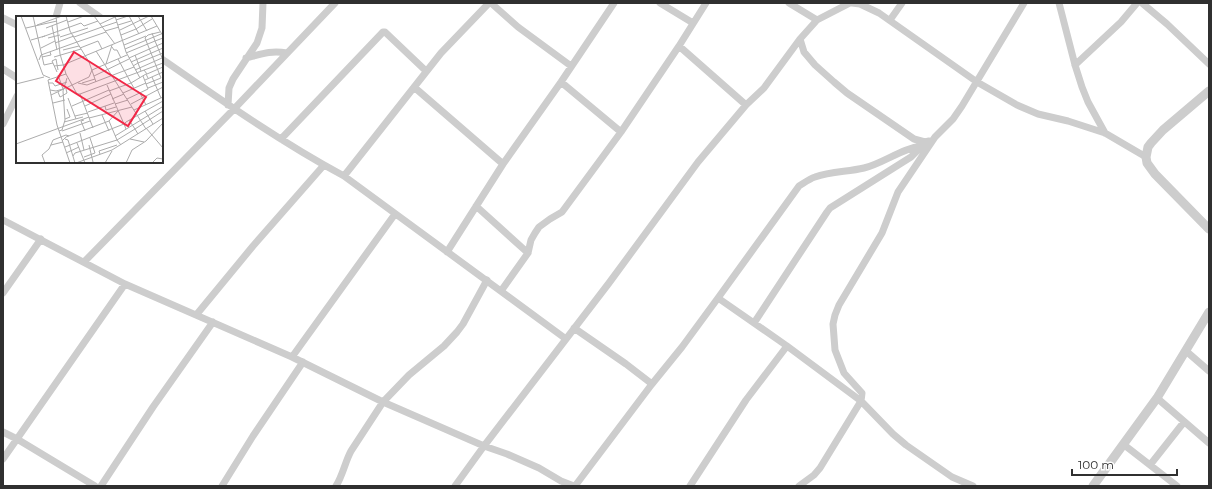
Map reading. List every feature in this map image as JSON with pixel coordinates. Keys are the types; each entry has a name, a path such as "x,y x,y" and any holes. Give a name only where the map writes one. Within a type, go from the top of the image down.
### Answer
{"street":[{"path":"56,16 60,3"},
{"path":"80,3 99,16"},
{"path":"231,107 229,88 246,58 257,43 262,28 263,3"},
{"path":"84,262 231,107 287,53 335,3"},
{"path":"344,176 441,53 490,3 518,27 571,66"},
{"path":"448,252 503,164 561,82 614,3"},
{"path":"660,3 693,23"},
{"path":"501,291 528,253 534,233 539,227 562,212 621,132 706,3"},
{"path":"454,486 628,258 698,162 746,105 764,88 800,39 817,20 851,3 860,4 870,8 890,20 977,82 1017,105 1038,114 1068,121 1105,133 1146,157"},
{"path":"890,20 902,3"},
{"path":"799,486 808,481 817,472 861,401 862,394 844,373 835,350 833,337 835,315 839,305 882,233 898,192 936,137 962,106 1024,3"},
{"path":"1059,3 1075,65 1088,102 1105,133"},
{"path":"1075,65 1121,22 1137,3"},
{"path":"1142,3 1167,24 1209,64"},
{"path":"793,4 817,20"},
{"path":"3,18 16,24"},
{"path":"281,138 383,32 385,32 426,71"},
{"path":"800,39 804,52 815,65 847,93 914,139 924,144"},
{"path":"679,46 746,105"},
{"path":"246,58 269,51 287,53"},
{"path":"163,60 231,107 344,176 566,339"},
{"path":"3,69 16,77"},
{"path":"561,82 621,132"},
{"path":"414,87 503,164"},
{"path":"1209,91 1162,130 1148,147 1146,157 1147,163 1155,174 1209,228"},
{"path":"3,124 16,98"},
{"path":"3,220 125,284 292,356 383,402 538,468 561,481 575,486 718,298 799,186 814,177 829,173 863,168 879,163 911,148 924,144 936,137"},
{"path":"754,323 830,208 911,157 924,144"},
{"path":"197,314 253,246 324,165"},
{"path":"476,206 528,253"},
{"path":"292,356 395,214"},
{"path":"3,293 41,239"},
{"path":"336,486 342,478 351,451 383,402 409,375 444,346 457,332 487,280"},
{"path":"3,459 125,284"},
{"path":"718,298 787,346 861,401 893,434 906,445 952,477 973,486"},
{"path":"1093,486 1157,398 1186,351 1206,325 1209,312"},
{"path":"101,486 153,407 213,322"},
{"path":"574,328 652,384"},
{"path":"690,486 746,400 787,346"},
{"path":"1186,351 1209,371"},
{"path":"222,486 253,436 303,362"},
{"path":"1157,398 1209,444"},
{"path":"1150,465 1184,422"},
{"path":"3,432 95,486"},
{"path":"1123,444 1177,486"}]}
